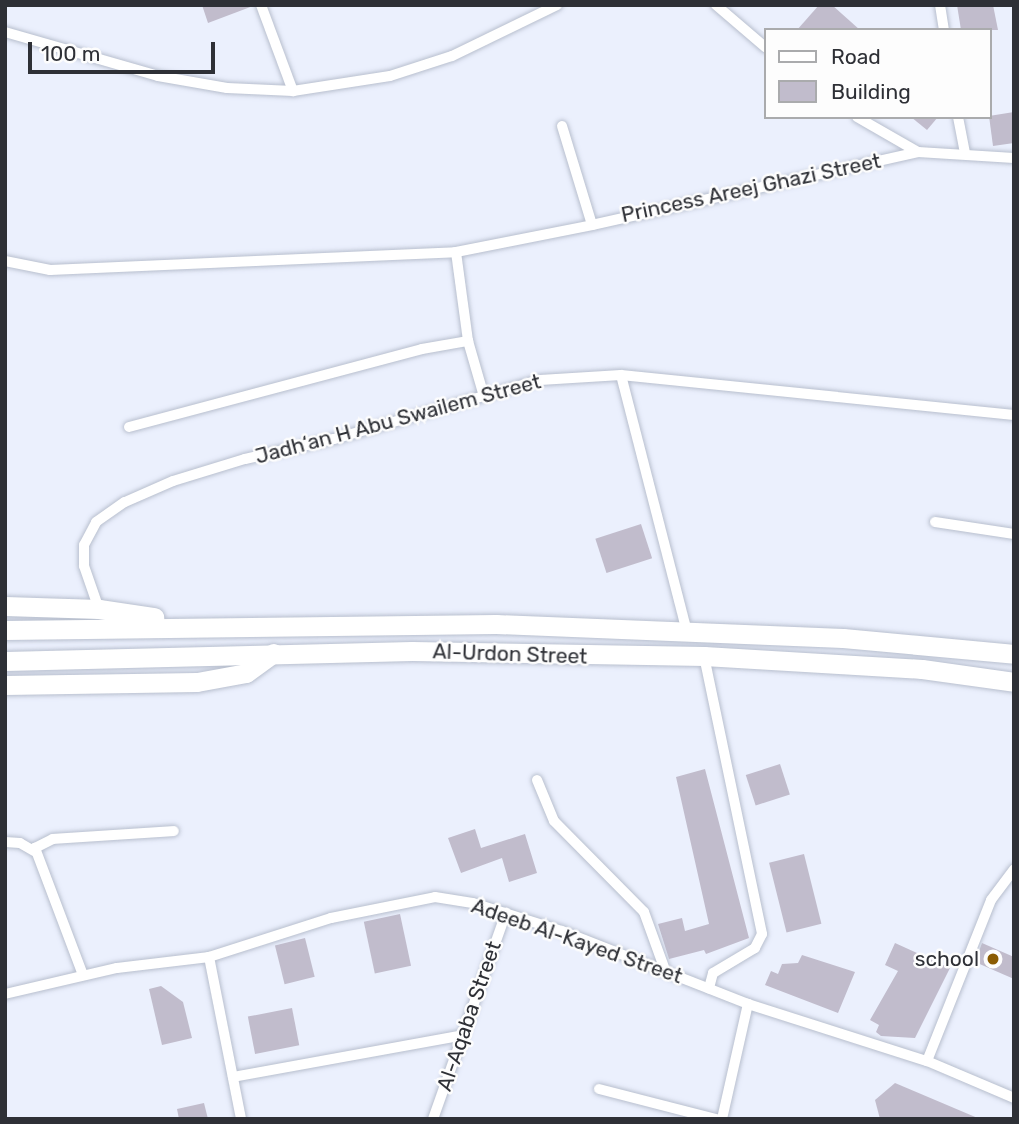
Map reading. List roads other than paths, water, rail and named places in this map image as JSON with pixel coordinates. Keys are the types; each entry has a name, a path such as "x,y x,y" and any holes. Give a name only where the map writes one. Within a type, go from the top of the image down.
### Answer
{"highway":[{"path":"5,606 99,609 239,625"},
{"name":"Al-Urdon Street","path":"5,630 352,622 686,629 887,641 1014,654"},
{"name":"Al-Urdon Street","path":"5,661 274,653 705,656 922,669 1014,682"},
{"path":"5,685 197,682 247,673 274,653"}],"street":[{"path":"261,5 293,91"},
{"path":"531,5 537,16"},
{"path":"5,32 158,76 227,88 293,91 390,76 452,56 557,5"},
{"path":"716,5 764,46"},
{"path":"940,5 944,28"},
{"path":"860,119 918,152"},
{"path":"958,119 964,153"},
{"name":"Princess Areej Ghazi Street","path":"562,126 592,225 918,152 1014,158"},
{"path":"5,261 50,270 456,252 592,225"},
{"path":"456,252 468,341 483,393"},
{"path":"129,428 422,349 468,341"},
{"path":"621,375 686,629"},
{"name":"Jadh‘an H Abu Swailem Street","path":"109,628 99,609 84,566 84,545 96,523 125,502 173,481 334,439 483,393 540,380 621,375 1014,415"},
{"path":"935,522 1014,534"},
{"path":"705,656 762,934 755,948 713,973 709,988"},
{"path":"537,780 554,821 644,912 665,970"},
{"path":"34,851 37,844 53,839 174,831"},
{"path":"5,842 20,843 34,851 83,975"},
{"path":"927,1061 991,900 1014,869"},
{"name":"Adeeb Al-Kayed Street","path":"5,994 83,975 209,957 310,923 415,898 453,899 506,913 665,970 748,1004 927,1061 1014,1098"},
{"name":"Al-Aqaba Street","path":"433,1119 459,1036 506,913"},
{"path":"209,957 241,1119"},
{"path":"722,1119 748,1004"},
{"path":"233,1077 459,1036"},
{"path":"599,1089 716,1119"}],"place":[{"name":"school","path":"993,959"}]}
